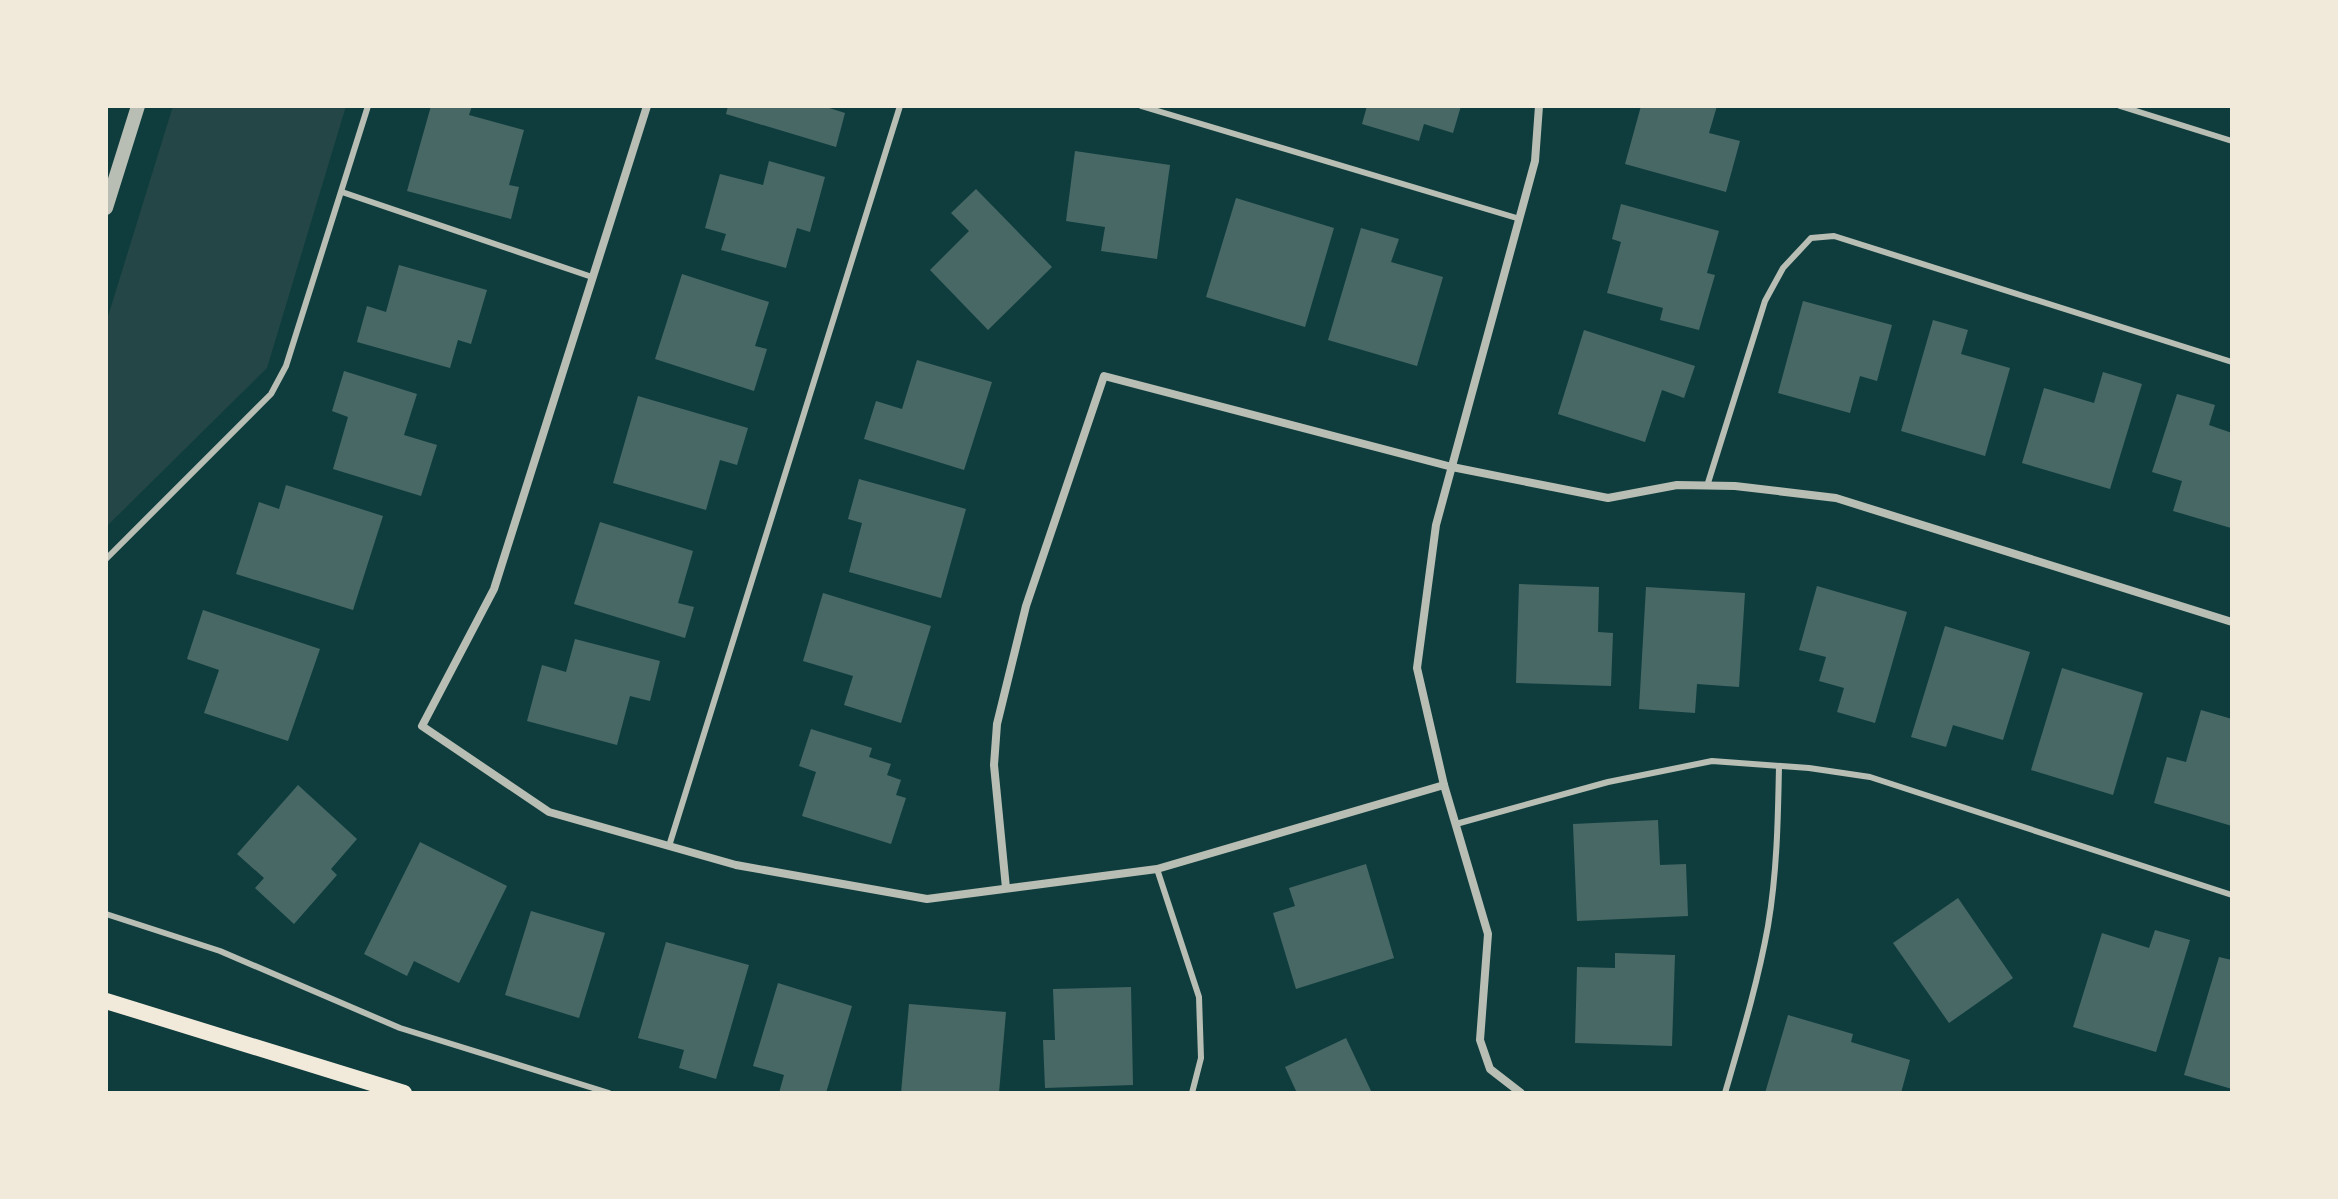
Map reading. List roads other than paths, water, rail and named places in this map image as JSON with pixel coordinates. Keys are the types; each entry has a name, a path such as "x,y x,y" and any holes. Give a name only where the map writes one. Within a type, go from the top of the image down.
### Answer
{"main road":[{"path":"106,1001 404,1093"}],"street":[{"path":"106,208 138,106"},
{"path":"647,106 494,589 422,726 549,812 736,865 927,899 1157,869 1444,785"},
{"path":"1521,1093 1490,1069 1480,1040 1488,934 1444,785 1417,668 1436,525 1535,161 1539,106"},
{"path":"1006,888 994,765 997,724 1026,606 1104,376 1452,467 1608,498 1677,485 1735,486 1836,498 2232,622"}],"lane":[{"path":"106,559 271,394 286,366 368,106"},
{"path":"669,846 900,106"},
{"path":"1141,106 1520,219"},
{"path":"2120,106 2232,141"},
{"path":"342,192 592,277"},
{"path":"1707,486 1765,301 1783,268 1811,238 1834,236 2232,362"},
{"path":"1456,824 1608,782 1712,761 1779,766 1870,777 2232,895"},
{"path":"1725,1093 1748,1013 1768,925 1778,828 1779,766"},
{"path":"1157,869 1199,997 1201,1058 1192,1093"},
{"path":"106,914 220,951 400,1028 609,1093"}]}
